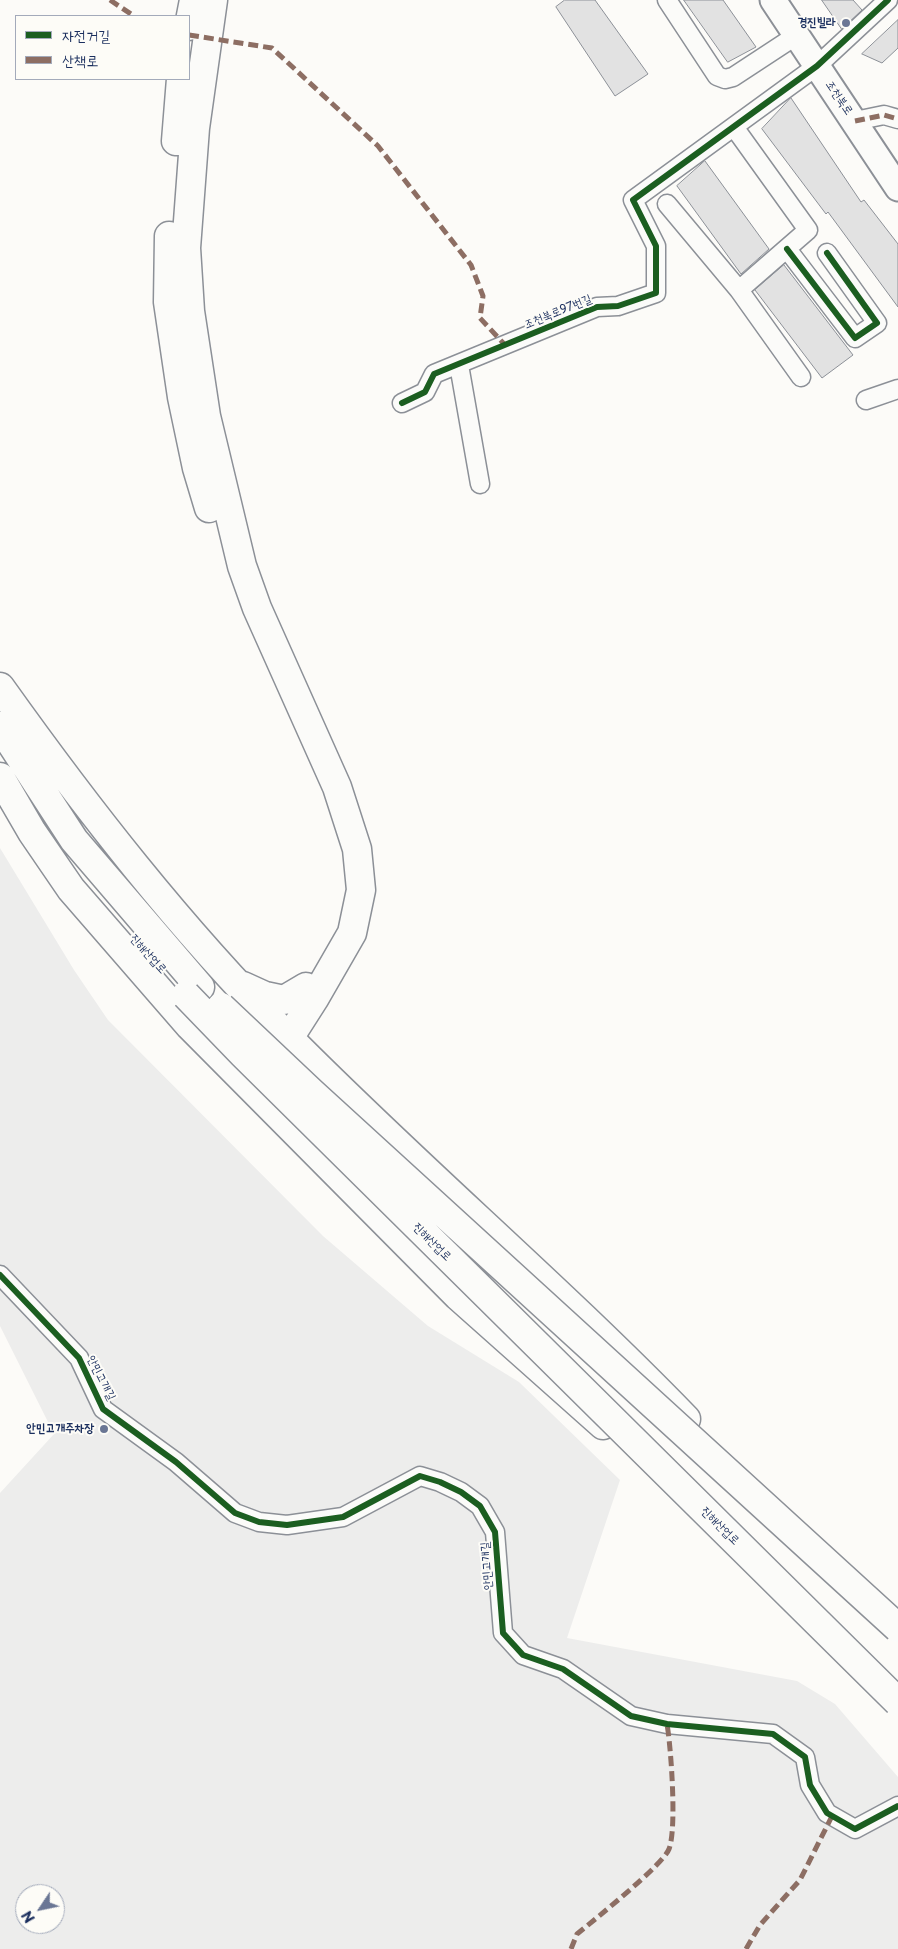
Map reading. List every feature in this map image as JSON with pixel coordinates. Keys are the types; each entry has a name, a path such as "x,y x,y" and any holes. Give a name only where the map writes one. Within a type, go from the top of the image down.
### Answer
{"highway":[{"path":"190,21 194,0"},
{"path":"213,0 196,128 186,248 190,311 206,416 242,566 257,608 337,786 357,849 361,890 352,933 283,1032 255,1056 249,1072 250,1086"},
{"path":"182,80 169,226 168,302 182,397 197,468 228,568 253,635 320,785 338,839 346,897 310,993 307,1023 308,1042 321,1070"},
{"path":"0,686 54,761 169,908 236,983 321,1070 617,1348 817,1554"},
{"name":"진해산업로","path":"0,726 11,776"},
{"name":"진해산업로","path":"0,753 11,776 119,921 193,991 318,1098 898,1628"},
{"path":"45,823 71,889 190,1026 458,1296 567,1396 693,1499"},
{"path":"236,983 265,996 284,1000 310,993"},
{"name":"진해산업로","path":"193,991 257,1068 898,1702"}],"street":[{"path":"667,0 717,76 726,79 797,35"},
{"name":"조천북로","path":"773,0 898,188"},
{"name":"조천북로97번길","path":"402,403 425,392 434,374 597,307 618,306 656,293 656,246 633,200 817,66 888,0"},
{"name":"조천북로","path":"855,122 884,115 898,119"},
{"path":"734,127 808,230 740,290"},
{"path":"667,204 740,290 802,377"},
{"path":"787,249 855,338 877,323 826,253"},
{"path":"459,365 480,484"},
{"path":"866,400 898,389"},
{"name":"안민고개길","path":"0,1274 79,1358 103,1409 183,1467 235,1512 259,1522 296,1524 343,1516 420,1476 440,1482 461,1492 480,1506 495,1532 503,1633 523,1655 562,1670 631,1716 667,1724 773,1734 804,1757 810,1785 827,1813 855,1830 898,1806"}],"shaded area":[{"path":"0,848 74,970 108,1020 323,1236 428,1326 519,1382 620,1480 567,1638 797,1681 835,1704 898,1777 898,1949 0,1949 0,1493 54,1434 0,1326"}],"building":[{"path":"565,0 595,0 648,74 615,96 556,7"},
{"path":"684,0 723,0 756,47 728,62"},
{"name":"경진빌라","path":"822,0 853,0 862,10 842,29"},
{"path":"898,20 898,48 882,63 862,54"},
{"path":"791,98 861,202 864,200 898,244 898,307 828,212 826,214 762,129"},
{"path":"705,161 769,249 741,274 677,186"},
{"path":"784,265 853,355 822,378 755,290"}],"marked path":[{"path":"110,0 132,15"},
{"path":"190,35 272,48 378,146 471,265 483,296 480,318 506,346"},
{"path":"855,121 884,115 898,119"},
{"path":"571,1949 577,1934 642,1879 664,1857 669,1849 673,1824 673,1807 667,1724"},
{"path":"746,1949 760,1925 800,1880 832,1816"}],"cycle path":[{"path":"402,403 425,392 434,374 597,307 618,306 656,293 656,246 633,200 817,66 888,0"},
{"path":"787,249 855,338 877,323 827,253"},
{"path":"0,1275 79,1358 103,1409 176,1462 235,1513 259,1522 287,1525 343,1517 420,1476 440,1482 461,1492 480,1506 495,1532 503,1633 523,1655 563,1669 631,1716 667,1724 773,1734 805,1757 810,1785 827,1813 855,1829 898,1806"}],"place":[{"name":"경진빌라","path":"846,23"},
{"name":"안민고개주차장","path":"104,1429"}]}
